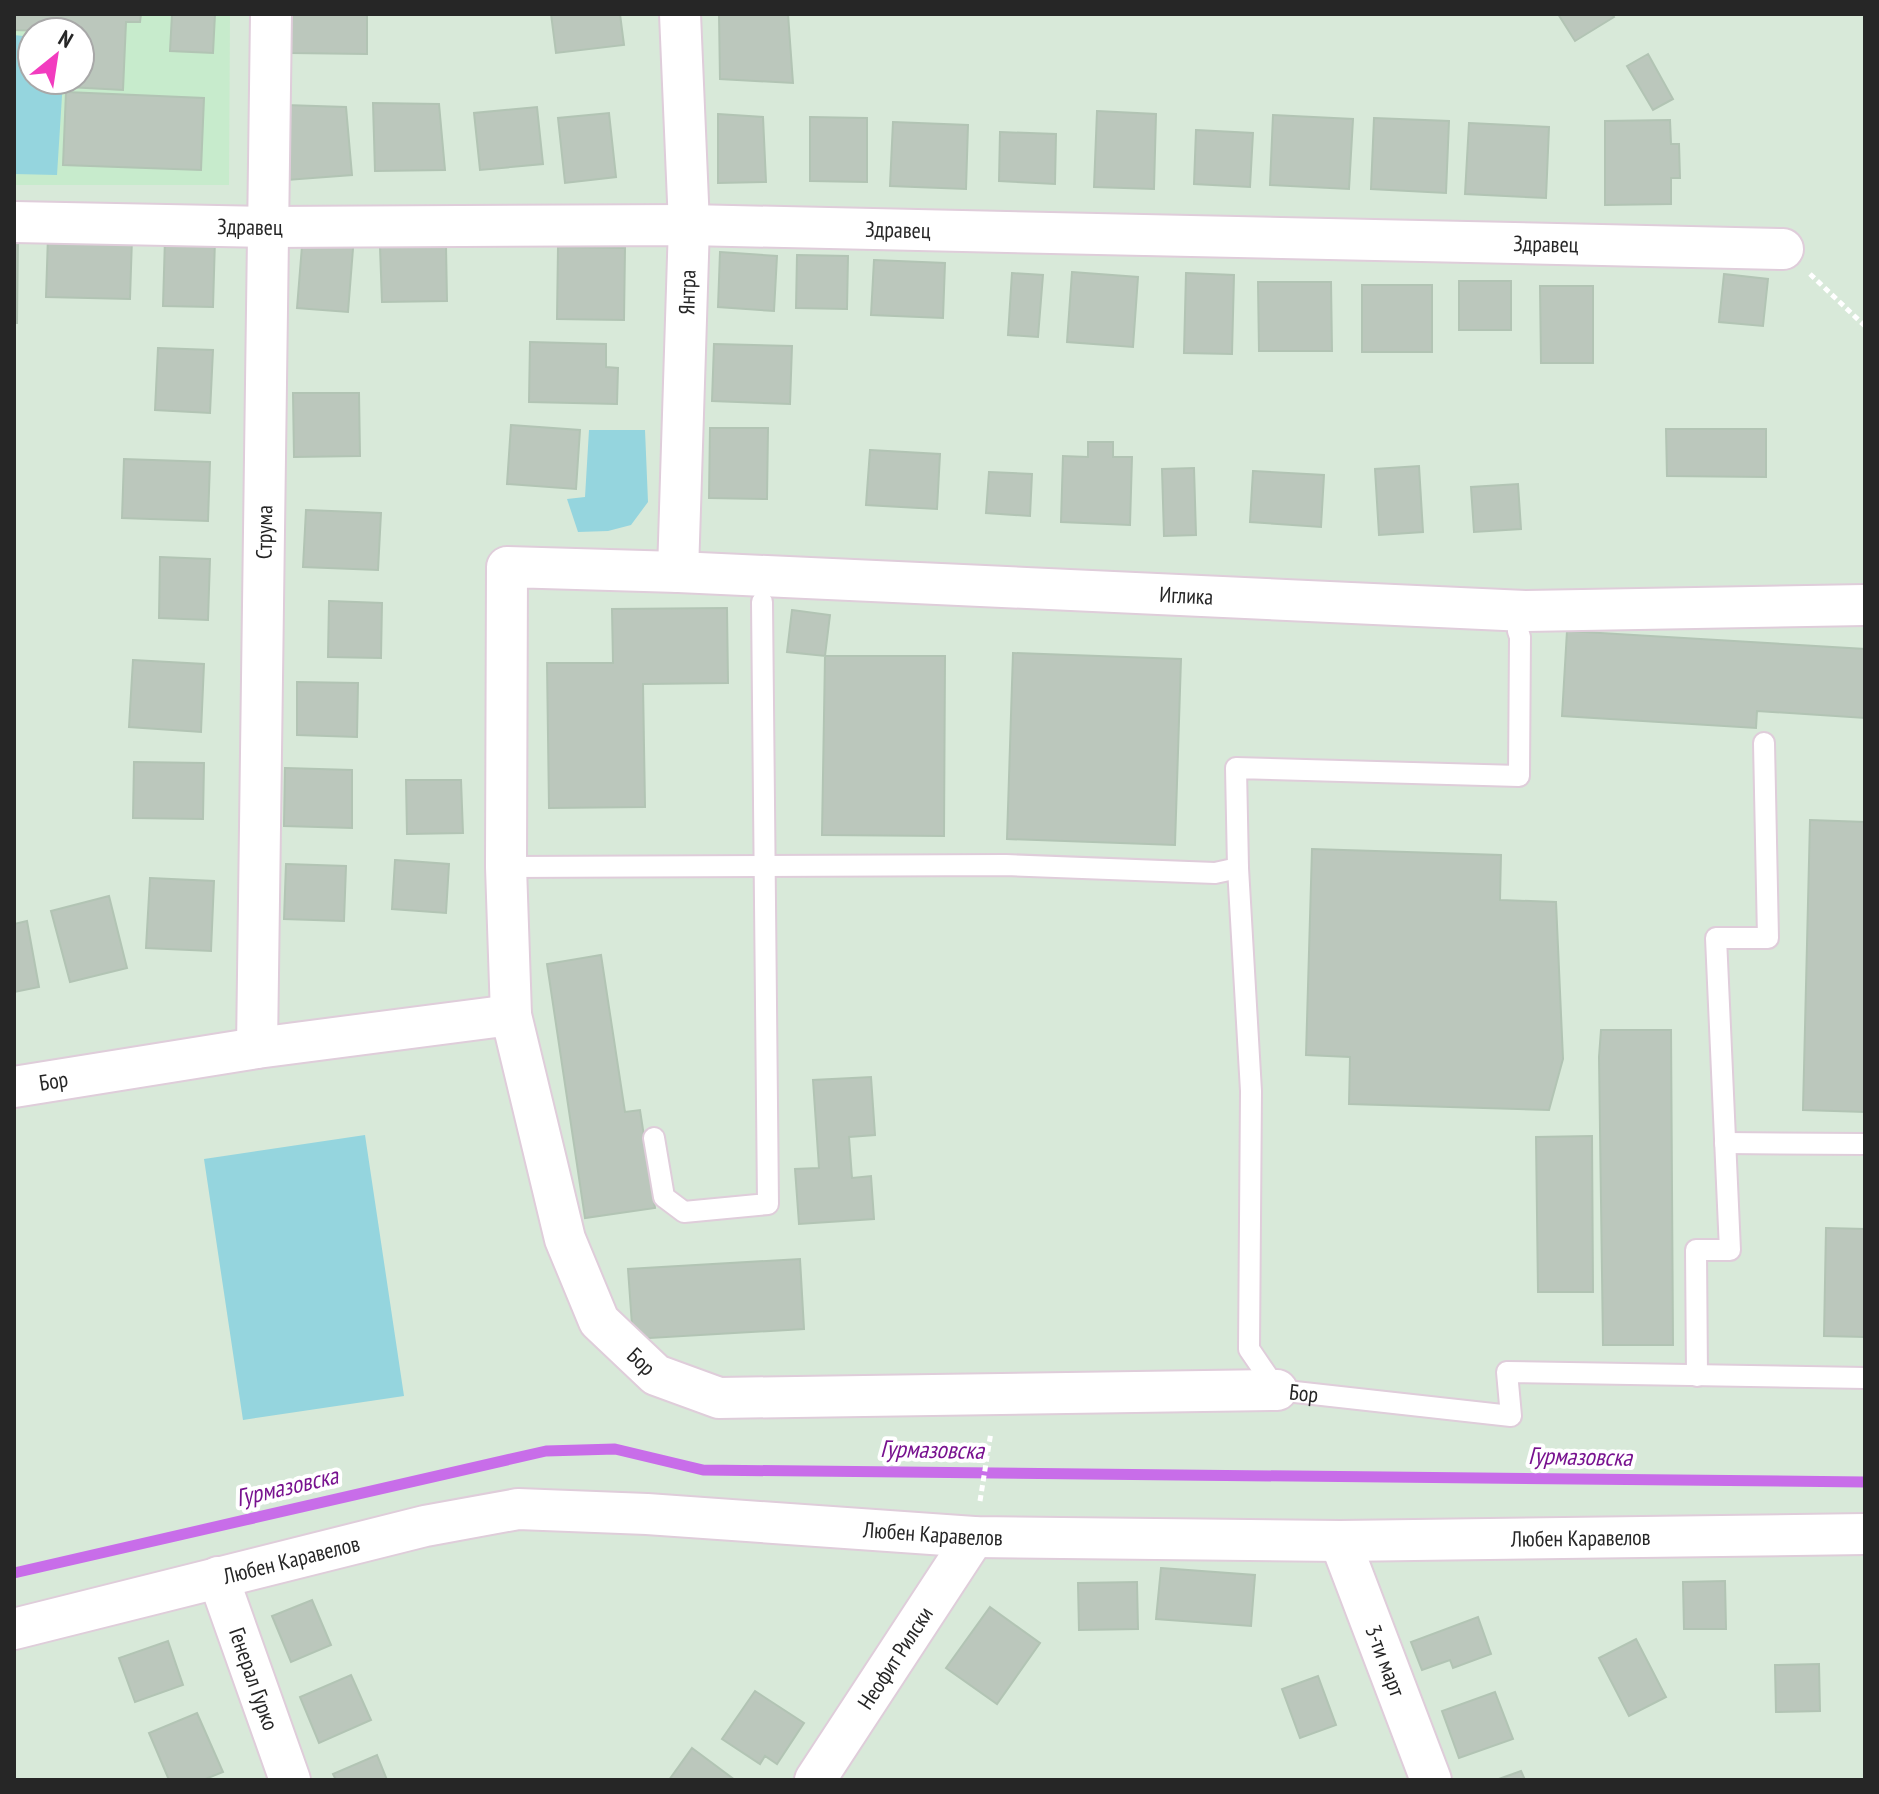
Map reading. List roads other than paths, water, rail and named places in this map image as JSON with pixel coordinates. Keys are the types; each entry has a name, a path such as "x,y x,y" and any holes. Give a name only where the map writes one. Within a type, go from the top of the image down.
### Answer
{"street":[{"name":"Струма","path":"257,1048 271,14"},
{"name":"Янтра","path":"678,572 689,225 680,14"},
{"name":"Здравец","path":"14,222 266,227 689,225 1783,249"},
{"name":"Иглика","path":"506,867 507,567 1526,611 1865,605"},
{"path":"506,867 511,1015"},
{"name":"Бор","path":"14,1087 257,1048 511,1015 565,1239 599,1321 656,1375 719,1398 1277,1390"},
{"name":"Любен Каравелов","path":"14,1629 425,1526 518,1509 647,1514 974,1537 1340,1541 1865,1534"},
{"name":"Неофит Рилски","path":"815,1780 974,1537"},
{"name":"3-ти март","path":"1340,1541 1431,1780"},
{"name":"Генерал Гурко","path":"218,1577 290,1780"}],"lane":[{"path":"654,1138 664,1197 684,1212 768,1204 762,602"},
{"path":"1277,1390 1249,1349 1251,1091 1238,868 1236,768 1519,776 1518,631 1526,611"},
{"path":"1764,743 1768,938 1716,938 1730,1250 1696,1250 1697,1376 1865,1378"},
{"path":"506,867 1006,865 1215,873 1238,868"},
{"path":"1725,1143 1865,1144"},
{"name":"Бор","path":"1277,1390 1511,1416 1507,1372 1697,1376"}],"waterway":[{"name":"Гурмазовска","path":"14,1573 546,1451 615,1449 703,1470 1865,1482"}]}
